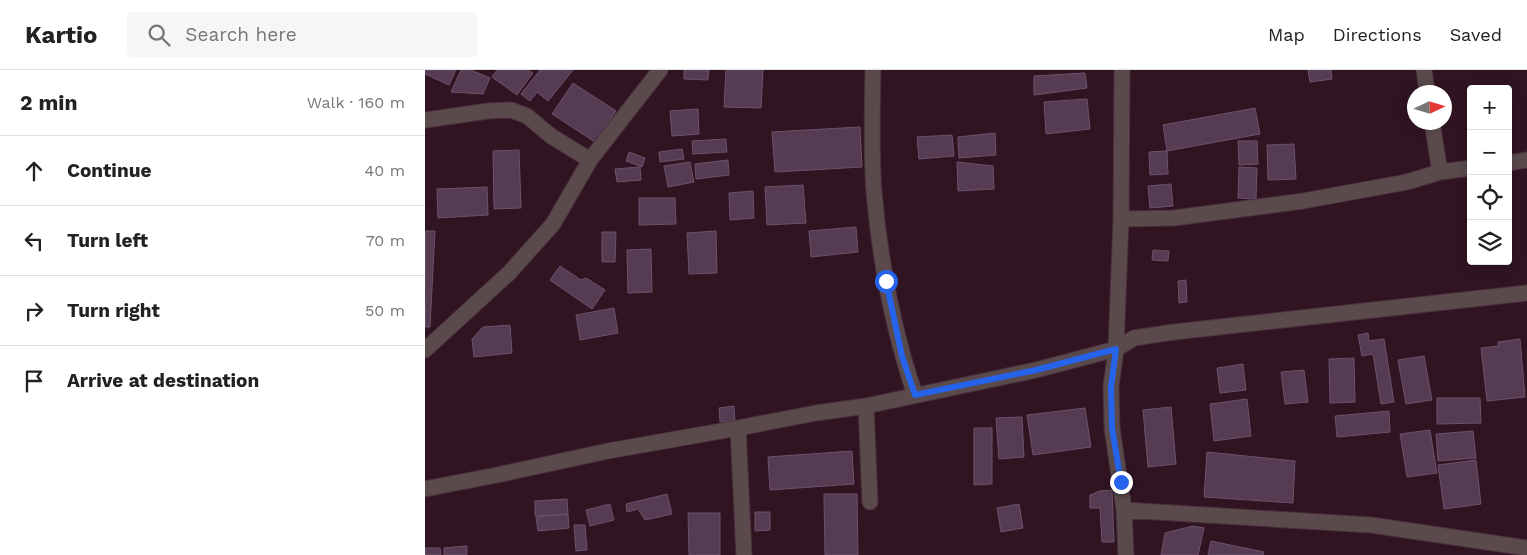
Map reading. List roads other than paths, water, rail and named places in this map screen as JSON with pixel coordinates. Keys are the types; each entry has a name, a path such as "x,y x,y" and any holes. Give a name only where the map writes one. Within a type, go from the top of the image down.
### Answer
{"street":[{"path":"873,70 872,125 876,203 886,281 902,356 915,395"},
{"path":"1122,70 1121,219 1116,349 1111,387 1112,428 1124,510 1126,555"},
{"path":"1424,70 1426,85"},
{"path":"425,350 509,273 553,224 590,160 653,72"},
{"path":"425,120 488,111 511,110 527,116 551,136 590,160"},
{"path":"1433,130 1440,172"},
{"path":"1512,162 1527,160"},
{"path":"1121,219 1174,218 1303,201 1407,182 1440,172 1467,169"},
{"path":"425,489 608,451 816,413 866,406 1036,370 1116,349 1134,338 1527,293"},
{"path":"866,406 870,502"},
{"path":"738,428 744,555"},
{"path":"1124,510 1371,526 1527,548"}]}
